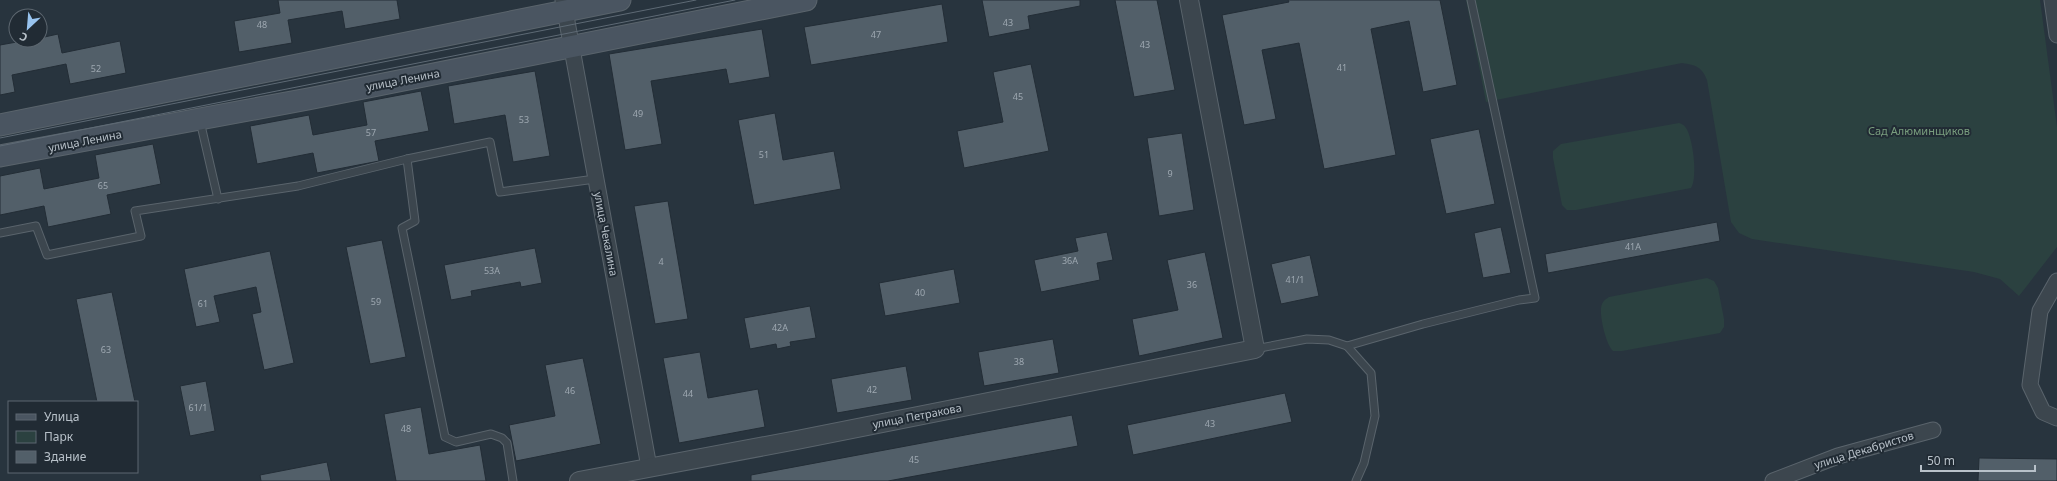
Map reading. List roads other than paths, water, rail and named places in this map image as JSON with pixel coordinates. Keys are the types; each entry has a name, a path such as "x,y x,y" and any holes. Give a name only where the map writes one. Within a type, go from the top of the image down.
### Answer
{"main road":[{"path":"0,125 564,5 620,0"},
{"name":"улица Ленина","path":"0,156 200,119 806,0"}],"street":[{"path":"1189,0 1255,350"},
{"path":"2052,0 2057,35"},
{"name":"улица Чекалина","path":"564,5 649,467"},
{"path":"2057,280 2040,311 2030,385 2043,412 2057,418"},
{"name":"улица Петракова","path":"579,481 797,440 1255,350"},
{"name":"улица Декабристов","path":"1773,481 1838,456 1933,430"}],"lane":[{"path":"1347,346 1423,324 1519,300 1535,298 1471,0"},
{"path":"200,119 218,199"},
{"path":"0,233 36,226 47,255 141,236 135,211 298,186 407,159 490,142 500,192 595,179"},
{"path":"407,159 415,221 402,228 445,437 456,442 492,434 502,438 507,443 513,481"},
{"path":"1255,350 1307,339 1329,340 1347,346 1371,373 1374,416 1364,463 1356,481"}],"tram line":[{"path":"0,138 696,0"},
{"path":"0,146 735,0"}],"park label":[{"name":"Сад Алюминщиков","path":"1919,131"}]}
